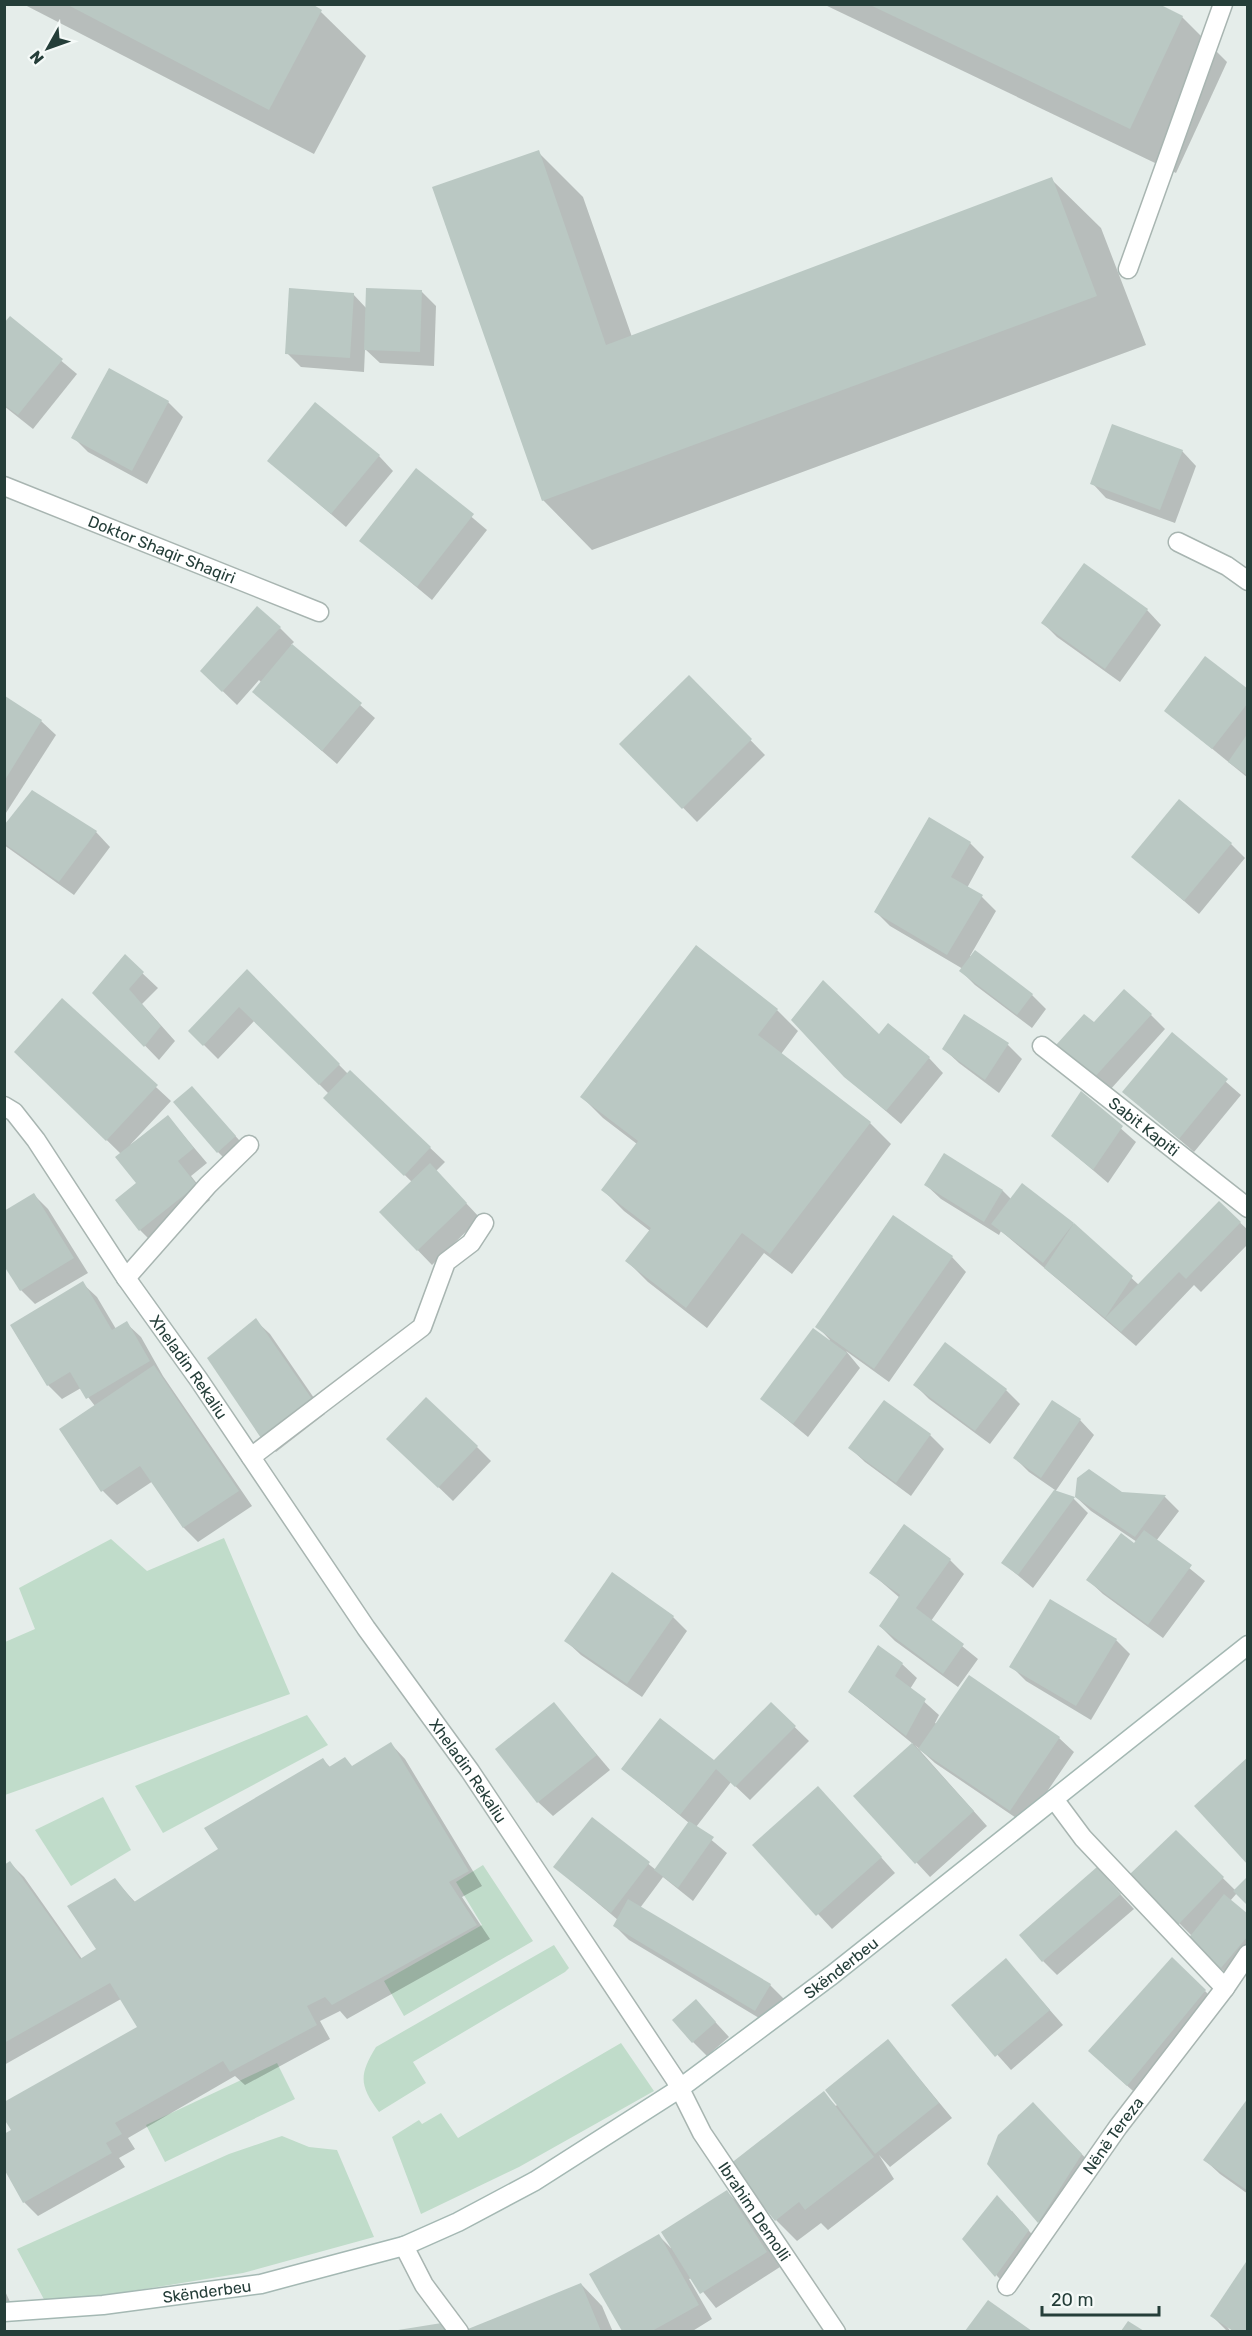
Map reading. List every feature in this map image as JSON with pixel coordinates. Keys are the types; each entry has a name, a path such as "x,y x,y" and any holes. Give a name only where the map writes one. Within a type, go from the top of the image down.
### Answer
{"street":[{"path":"1128,269 1223,4"},
{"name":"Doktor Shaqir Shaqiri","path":"4,486 319,612"},
{"path":"1178,542 1227,566 1248,581"},
{"name":"Sabit Kapiti","path":"1041,1046 1248,1208"},
{"name":"Xheladin Rekaliu","path":"4,1106 14,1112 36,1140 126,1278 251,1457 366,1628 470,1771 679,2089"},
{"path":"126,1278 208,1185 249,1144"},
{"path":"251,1457 422,1327 446,1262 471,1243 484,1223"},
{"name":"Skënderbeu","path":"4,2312 103,2305 261,2284 404,2246 458,2222 535,2181 679,2089 832,1975 1248,1645"},
{"path":"1054,1799 1083,1838 1226,1988"},
{"name":"Nënë Tereza","path":"1007,2286 1118,2127 1226,1988 1248,1954"},
{"name":"Ibrahim Demolli","path":"679,2089 702,2133 836,2331"},
{"path":"404,2246 423,2285 459,2331"}],"green space":[{"path":"224,1538 290,1694 5,1795 5,1642 35,1629 19,1588 111,1539 147,1571"},
{"path":"307,1715 328,1745 163,1833 135,1786"},
{"path":"103,1797 131,1850 71,1886 35,1830"},
{"path":"483,1865 533,1941 404,2016 384,1981 482,1925 456,1882"},
{"path":"554,1945 569,1968 565,1972 413,2062 426,2083 379,2112 372,2103 364,2080 366,2065 376,2047"},
{"path":"621,2043 654,2091 519,2167 421,2214 392,2137 419,2120 422,2124 441,2113 458,2138"},
{"path":"277,2063 295,2099 165,2162 146,2125"},
{"path":"282,2136 309,2147 337,2150 374,2237 243,2273 47,2305 17,2249 229,2154"}],"building":[{"path":"66,4 312,4 322,10 269,110"},
{"path":"868,4 1159,4 1183,16 1130,129"},
{"path":"539,150 606,345 1052,177 1097,296 542,501 432,187"},
{"path":"289,288 354,293 350,358 285,354"},
{"path":"366,288 422,290 420,352 364,350"},
{"path":"10,316 63,359 18,415 4,405 4,323"},
{"path":"109,368 169,401 132,471 71,438"},
{"path":"315,402 380,455 331,514 267,461"},
{"path":"1112,424 1183,450 1160,510 1090,484"},
{"path":"416,468 474,514 417,587 359,541"},
{"path":"1084,563 1148,609 1105,669 1041,623"},
{"path":"257,606 281,627 222,692 200,671"},
{"path":"292,644 362,703 322,751 252,692"},
{"path":"1205,656 1248,689 1248,703 1212,749 1164,711"},
{"path":"689,675 752,739 682,809 619,744"},
{"path":"5,696 42,720 5,780"},
{"path":"1248,733 1248,776 1228,762"},
{"path":"32,790 97,831 59,882 5,844 5,824"},
{"path":"1179,799 1232,843 1184,901 1131,857"},
{"path":"929,817 971,842 951,877 983,895 947,955 874,912"},
{"path":"696,945 778,1009 758,1035 871,1122 770,1254 742,1233 686,1308 625,1261 651,1228 601,1190 638,1141 580,1097"},
{"path":"975,950 1033,994 1017,1015 959,971"},
{"path":"125,954 144,972 129,989 161,1026 144,1047 92,993"},
{"path":"247,969 340,1064 319,1085 239,1007 203,1046 188,1031"},
{"path":"823,980 879,1034 888,1023 930,1057 886,1111 844,1077 791,1020"},
{"path":"1124,989 1152,1014 1094,1078 1056,1045 1084,1014 1094,1022"},
{"path":"62,998 158,1085 106,1141 14,1052"},
{"path":"964,1014 1009,1043 985,1080 942,1049"},
{"path":"1172,1032 1228,1079 1179,1139 1122,1092"},
{"path":"350,1070 431,1147 404,1176 323,1098"},
{"path":"192,1086 236,1136 217,1153 173,1102"},
{"path":"1081,1091 1123,1126 1093,1170 1051,1136"},
{"path":"168,1115 194,1148 178,1161 197,1185 139,1231 115,1200 136,1183 115,1157"},
{"path":"944,1153 1003,1190 984,1222 924,1185"},
{"path":"430,1163 467,1203 417,1251 379,1212"},
{"path":"1022,1183 1074,1223 1043,1263 991,1224"},
{"path":"34,1193 74,1258 20,1291 4,1266 4,1211"},
{"path":"1219,1201 1241,1222 1186,1279 1179,1272 1121,1332 1105,1318"},
{"path":"893,1215 953,1256 874,1369 815,1327"},
{"path":"1074,1223 1133,1276 1105,1318 1044,1268"},
{"path":"83,1281 112,1330 127,1321 150,1361 86,1399 70,1372 47,1386 10,1325"},
{"path":"256,1318 312,1399 261,1438 207,1358"},
{"path":"813,1328 847,1353 793,1424 760,1399"},
{"path":"945,1342 1007,1389 975,1431 913,1385"},
{"path":"154,1365 239,1491 183,1528 140,1466 101,1492 59,1429"},
{"path":"426,1397 478,1446 438,1488 386,1439"},
{"path":"884,1400 931,1434 896,1483 848,1448"},
{"path":"1052,1400 1081,1419 1041,1478 1013,1458"},
{"path":"1089,1469 1122,1492 1166,1495 1135,1537 1075,1497 1077,1478"},
{"path":"1054,1490 1075,1497 1018,1575 1001,1563"},
{"path":"904,1524 951,1559 916,1608 964,1644 943,1674 879,1626 900,1595 869,1573"},
{"path":"1144,1530 1192,1565 1148,1625 1086,1580 1121,1533 1134,1543"},
{"path":"612,1572 674,1616 627,1684 564,1641"},
{"path":"1050,1599 1117,1639 1076,1706 1009,1667"},
{"path":"878,1645 903,1663 895,1676 926,1699 906,1736 848,1692"},
{"path":"969,1675 1060,1737 1010,1811 918,1749"},
{"path":"554,1702 597,1755 537,1803 495,1749"},
{"path":"771,1702 796,1726 735,1787 716,1769 680,1815 621,1769 660,1718 714,1760"},
{"path":"391,1742 469,1871 449,1882 477,1925 332,2005 325,1997 307,2006 317,2025 230,2072 223,2061 115,2123 122,2134 106,2143 112,2153 23,2203 4,2169 4,2134 11,2130 4,2119 4,2102 137,2027 110,1983 4,2043 4,1865 10,1861 80,1959 96,1949 67,1906 115,1878 134,1902 218,1849 204,1828 323,1758 329,1767 345,1757 352,1766"},
{"path":"912,1743 974,1811 915,1864 853,1796"},
{"path":"1248,1757 1248,1865 1194,1806"},
{"path":"818,1786 882,1857 816,1916 752,1845"},
{"path":"592,1817 650,1862 611,1913 553,1867"},
{"path":"689,1821 714,1837 678,1888 654,1870"},
{"path":"1176,1830 1224,1877 1178,1925 1129,1875"},
{"path":"1097,1867 1121,1894 1042,1962 1019,1935"},
{"path":"1248,1876 1248,1906 1233,1891"},
{"path":"1224,1894 1248,1914 1248,1936 1221,1968 1187,1940"},
{"path":"628,1899 771,1984 755,2011 613,1926"},
{"path":"1172,1957 1206,1990 1127,2086 1088,2051"},
{"path":"1006,1958 1050,2010 995,2057 951,2005"},
{"path":"696,1999 716,2022 692,2043 672,2020"},
{"path":"888,2039 939,2103 875,2154 825,2090"},
{"path":"824,2091 874,2157 805,2210 799,2202 775,2221 730,2164"},
{"path":"1248,2098 1248,2191 1203,2160"},
{"path":"1033,2102 1082,2154 1038,2223 987,2164 998,2135"},
{"path":"727,2190 767,2252 700,2294 661,2232"},
{"path":"997,2195 1029,2230 995,2277 962,2239"},
{"path":"659,2234 699,2305 652,2331 622,2331 589,2274"},
{"path":"1248,2259 1248,2331 1233,2331 1210,2316"},
{"path":"581,2283 601,2331 463,2331"},
{"path":"988,2300 1032,2331 965,2331"},
{"path":"1128,2321 1144,2331 1121,2331"},
{"path":"448,2322 449,2331 398,2330"}]}
